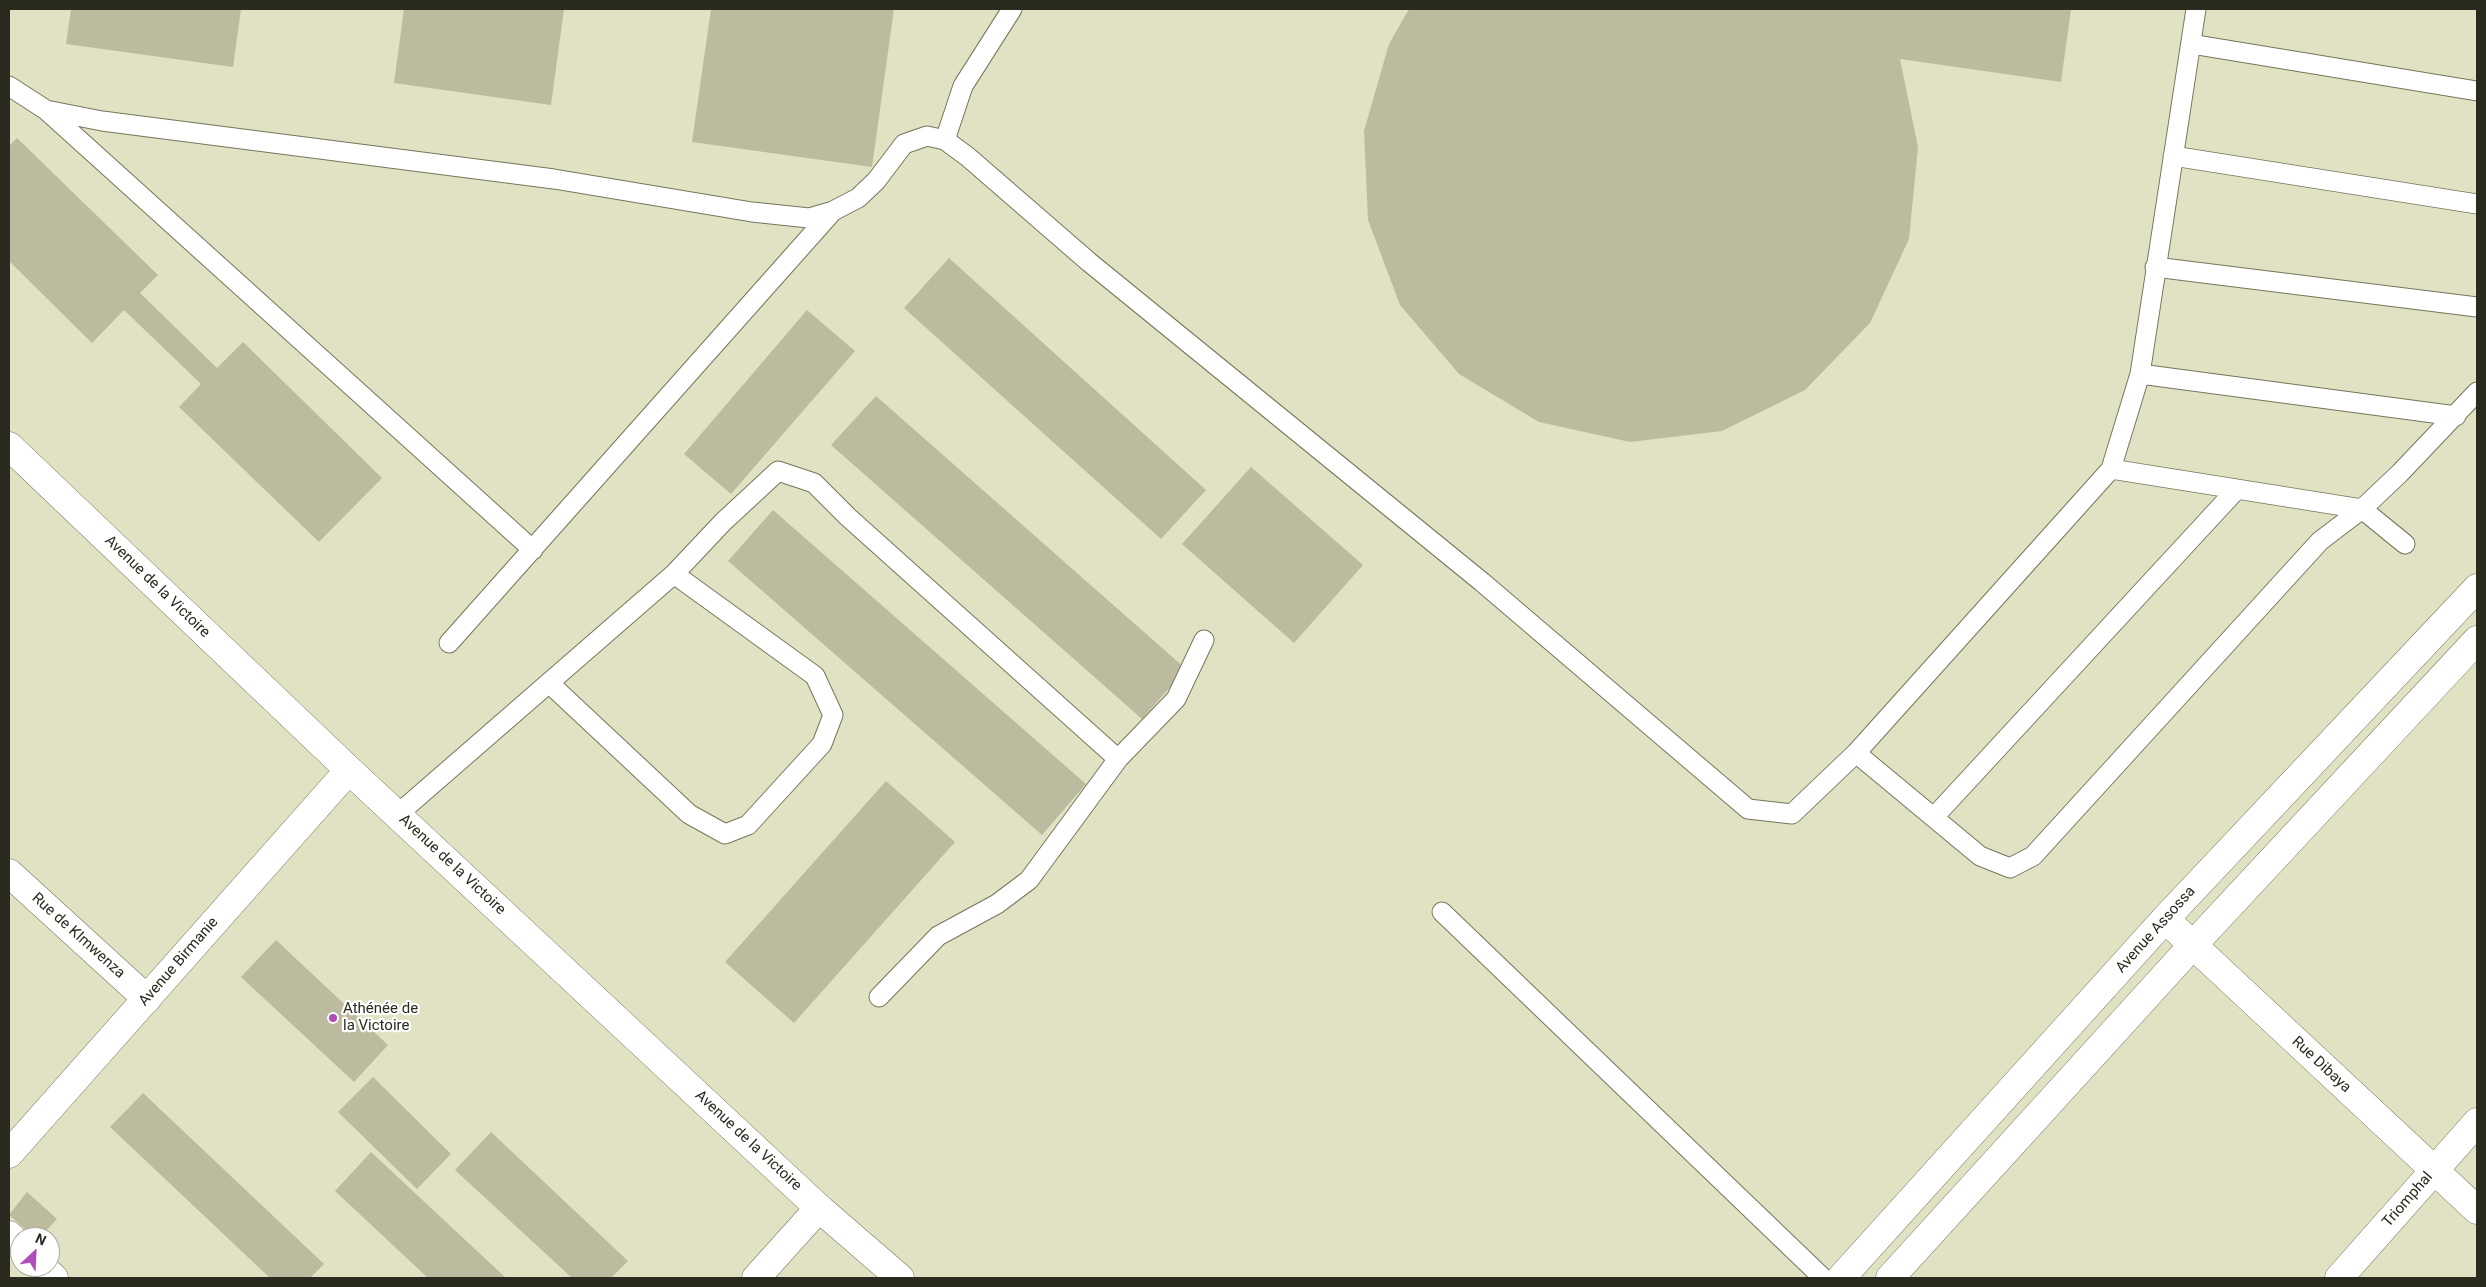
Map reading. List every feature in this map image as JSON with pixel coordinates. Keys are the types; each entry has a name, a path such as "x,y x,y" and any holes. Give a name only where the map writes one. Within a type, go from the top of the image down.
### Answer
{"main road":[{"name":"Avenue de la Victoire","path":"9,446 350,770 819,1208 900,1278"},
{"name":"Avenue Assossa","path":"1841,1278 2165,919 2477,588"},
{"path":"1890,1278 2192,946 2477,640"},
{"name":"Avenue Birmanie","path":"9,1154 350,770"},
{"name":"Rue de KImwenza","path":"9,873 147,999"},
{"name":"Rue Dibaya","path":"2165,919 2477,1210"},
{"name":"Triomphal","path":"2339,1278 2477,1122"},
{"path":"756,1278 819,1208"}],"lane":[{"path":"945,140 963,86 1012,9"},
{"path":"449,643 833,212 864,192 904,144 927,136 945,140 968,157 1089,262 1482,582 1748,809 1792,814 1856,753 2110,469 2140,374 2196,9"},
{"path":"2191,44 2477,91"},
{"path":"9,86 46,110 533,550"},
{"path":"46,110 178,132 554,179 752,212 809,218 833,212"},
{"path":"2173,156 2477,204"},
{"path":"2155,267 2477,307"},
{"path":"2140,374 2456,416"},
{"path":"1856,753 1980,856 2010,868 2033,856 2320,541 2362,509 2456,416 2477,392"},
{"path":"2110,469 2362,509 2405,544"},
{"path":"398,814 674,574 724,522 778,471 814,483 848,517 1118,759"},
{"path":"1934,817 2237,489"},
{"path":"549,683 689,814 725,834 748,825 822,744 834,715 815,676 674,574"},
{"path":"879,997 938,936 997,904 1029,880 1118,759 1176,699 1204,640"},
{"path":"1442,912 1823,1278"}],"building":[{"path":"71,9 241,9 233,67 66,44"},
{"path":"404,9 564,9 551,105 394,83"},
{"path":"711,9 894,9 872,167 692,142"},
{"path":"1409,9 2071,9 2061,82 1900,59 1918,147 1909,239 1870,323 1805,390 1722,431 1630,442 1539,422 1459,374 1400,305 1368,220 1364,131 1389,44"},
{"path":"17,138 158,275 140,293 217,368 243,342 382,478 319,542 179,407 201,384 124,310 92,343 9,261 9,146"},
{"path":"949,258 1206,490 1161,539 904,308"},
{"path":"807,310 855,351 731,494 684,454"},
{"path":"876,396 1186,669 1142,719 831,445"},
{"path":"1251,467 1363,565 1294,643 1182,544"},
{"path":"773,510 1086,784 1042,835 728,561"},
{"path":"886,781 955,842 794,1023 725,962"},
{"path":"276,940 388,1045 354,1082 241,977"},
{"path":"373,1077 451,1154 417,1189 338,1112"},
{"path":"143,1093 324,1264 310,1278 270,1278 110,1127"},
{"path":"491,1132 628,1261 611,1278 572,1278 455,1170"},
{"path":"371,1152 506,1278 428,1278 335,1191"},
{"path":"27,1192 57,1219 49,1227 23,1227 9,1215"}],"place":[{"name":"Athénée de la Victoire","path":"333,1018"}]}
